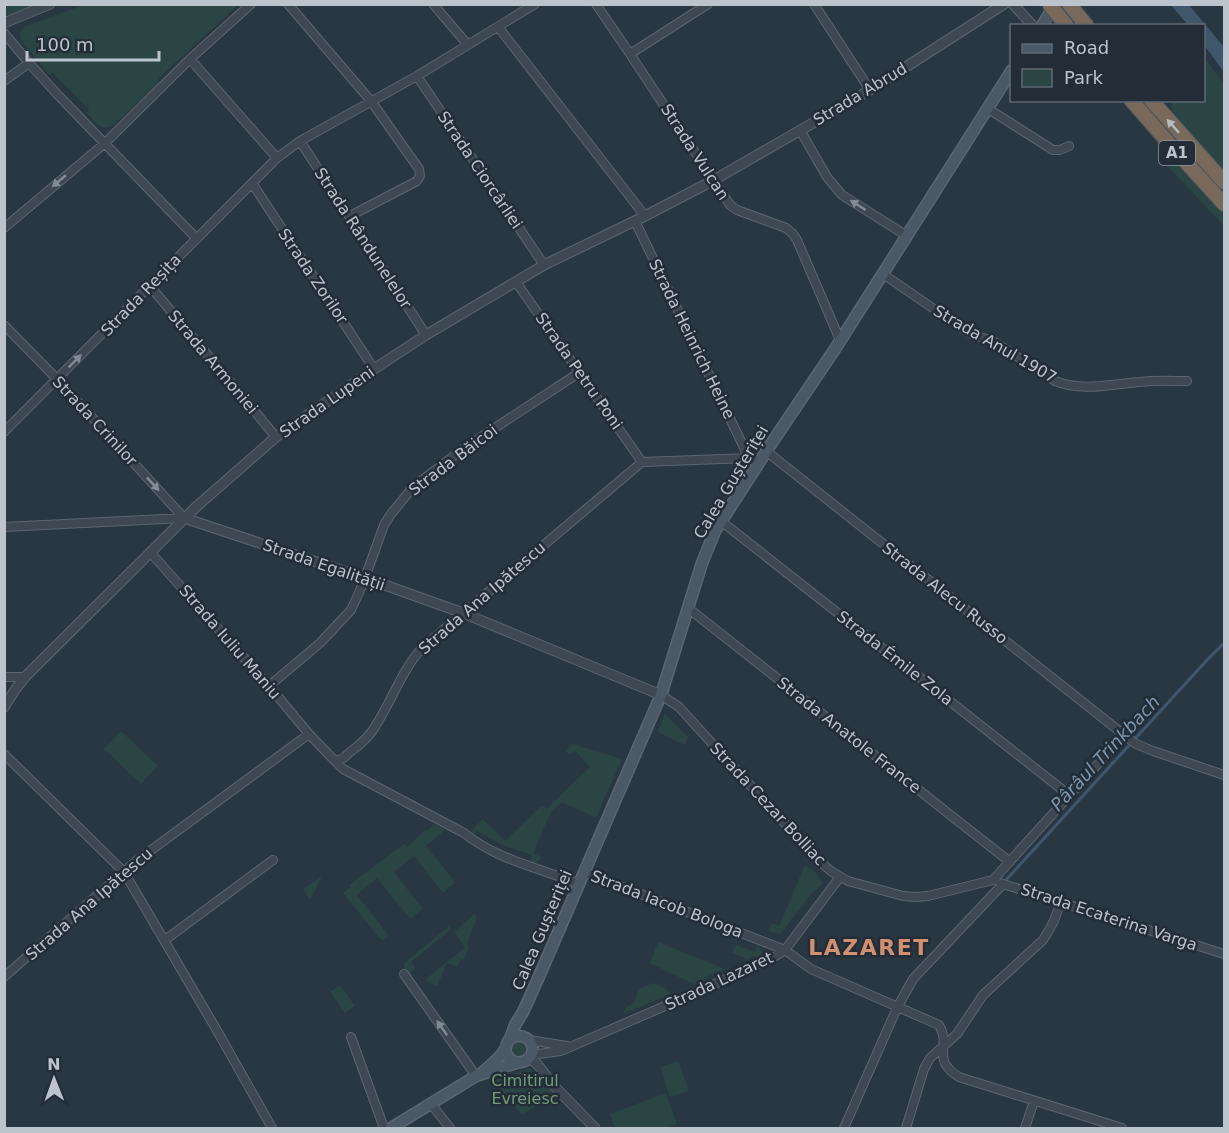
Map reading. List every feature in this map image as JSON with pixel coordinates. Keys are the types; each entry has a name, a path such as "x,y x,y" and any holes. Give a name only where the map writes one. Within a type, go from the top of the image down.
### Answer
{"highway":[{"path":"1049,4 1065,24"},
{"path":"1069,4 1085,24"},
{"name":"A1","path":"1133,102 1224,204"},
{"name":"A1","path":"1153,102 1224,182"}],"main road":[{"path":"1043,24 1055,4"},
{"name":"Calea Gușteriței","path":"510,1039 661,695 706,553 721,521 754,460 766,451 840,340 1010,72"},
{"name":"Calea Gușteriței","path":"523,1012 522,1029 527,1038"},
{"path":"479,1075 524,1062 531,1057 533,1047 527,1038 517,1036 510,1039 507,1044 506,1050 509,1058 516,1063"},
{"path":"391,1128 479,1075 506,1050"}],"street":[{"path":"4,23 50,4"},
{"path":"4,228 104,144 190,59 251,4"},
{"path":"288,4 371,101 419,169 420,176 417,181 350,216"},
{"path":"433,4 468,45"},
{"name":"Strada Reșița","path":"4,432 278,158 300,141 417,76 535,4"},
{"name":"Strada Vulcan","path":"596,4 714,180 725,200 737,210 786,228 793,234 840,340"},
{"path":"630,54 708,4"},
{"path":"814,4 870,90"},
{"name":"Strada Abrud","path":"714,180 870,90 1004,4"},
{"path":"1013,4 1031,24"},
{"path":"498,27 645,216"},
{"path":"4,33 104,144 196,238"},
{"path":"190,59 278,158"},
{"path":"4,81 29,63"},
{"name":"Strada Ciorcârliei","path":"417,76 544,265"},
{"path":"987,108 1053,150 1069,146"},
{"path":"800,130 823,170 842,195 907,236"},
{"name":"Strada Rândunelelor","path":"300,141 426,335"},
{"name":"Strada Lupeni","path":"4,707 25,677 184,518 276,437 426,335 544,265 714,180"},
{"name":"Strada Zorilor","path":"252,183 374,369"},
{"name":"Strada Heinrich Heine","path":"635,221 754,460"},
{"name":"Strada Anul 1907","path":"883,274 966,331 993,341 1055,381 1066,385 1082,387 1187,381"},
{"name":"Strada Petru Poni","path":"516,282 642,462"},
{"name":"Strada Armoniei","path":"150,286 276,437"},
{"name":"Strada Crinilor","path":"4,325 57,379 184,518"},
{"name":"Strada Băicoi","path":"270,686 320,643 345,617 356,601 384,525 413,487 463,449 580,372"},
{"name":"Strada Alecu Russo","path":"766,451 1126,737 1153,752 1224,776"},
{"path":"642,462 754,460"},
{"name":"Strada Ana Ipătescu","path":"334,760 344,757 368,737 416,655 642,462"},
{"path":"4,526 184,518"},
{"name":"Strada Egalității","path":"184,518 463,613 661,695"},
{"name":"Strada Émile Zola","path":"721,521 1069,795"},
{"name":"Strada Iuliu Maniu","path":"150,552 270,686 309,734"},
{"name":"Strada Anatole France","path":"688,608 1010,862"},
{"path":"4,677 25,677"},
{"name":"Strada Cezar Bolliac","path":"661,695 679,707 818,860 840,878 903,896 915,897 993,880"},
{"path":"309,734 343,769 464,833 492,852 579,884"},
{"name":"Strada Ana Ipătescu","path":"4,977 143,856 309,734"},
{"path":"993,880 1069,795 1126,737"},
{"path":"4,754 124,872 272,1128"},
{"path":"165,940 273,860"},
{"name":"Strada Iacob Bologa","path":"584,872 785,950 811,969 939,1025 943,1032 942,1047"},
{"name":"Strada Lazaret","path":"531,1057 561,1051 763,963 785,950 840,878"},
{"name":"Strada Ecaterina Varga","path":"993,880 1224,954"},
{"path":"844,1128 907,989 917,975 1003,884"},
{"path":"906,1128 924,1069 930,1058 957,1034 983,995 1043,940 1049,932 1060,903"},
{"path":"404,974 479,1075"},
{"path":"351,1037 384,1128"},
{"path":"527,1038 569,1046"},
{"path":"942,1047 945,1065 959,1077 1122,1128"},
{"path":"531,1057 595,1128"},
{"path":"1025,1128 1034,1101"},
{"path":"431,1104 450,1128"}],"green space":[{"path":"86,4 238,5 159,78 159,84 112,126 104,127 95,122 87,113 89,109 53,73 49,75 21,40 20,32 24,27"},
{"path":"5,5 39,5 5,18"},
{"path":"1205,58 1224,84 1224,226 1161,159 1173,102 1205,102"},
{"path":"665,714 688,737 685,745 657,732"},
{"path":"121,731 158,766 141,784 104,749"},
{"path":"573,744 622,759 596,818 562,802 551,812 533,853 541,857 535,863 530,862 532,855 500,844 477,831 473,837 472,830 483,819 505,841 542,805 546,809 590,767 575,751 569,755 566,751"},
{"path":"434,824 445,830 426,846 455,882 443,893 414,856 394,872 423,909 410,919 377,878 357,895 389,936 382,941 343,893 351,887 349,885 404,844 407,847"},
{"path":"805,865 815,872 823,883 780,934 768,931 772,923 779,926"},
{"path":"322,876 310,901 303,889"},
{"path":"474,914 477,917 464,960 461,959 457,967 447,963 437,987 425,980 465,947 454,932"},
{"path":"449,926 451,929 411,962 415,968 408,975 404,963"},
{"path":"658,942 725,969 704,978 708,983 693,984 650,963"},
{"path":"736,945 755,952 757,945 763,953 759,960 754,956 747,959 732,953"},
{"path":"653,983 665,988 671,994 623,1014 626,1007 633,1004 639,989"},
{"path":"340,985 355,1006 345,1013 330,992"},
{"path":"519,1043 524,1045 526,1050 524,1055 519,1057 514,1055 512,1050 514,1045"},
{"path":"678,1061 689,1091 670,1097 660,1067"},
{"name":"Cimitirul Evreiesc","path":"530,1068 553,1094 522,1115 493,1081"},
{"path":"666,1093 677,1124 665,1128 615,1128 610,1114"}],"water":[{"path":"1171,5 1189,5 1205,24 1187,24"},
{"path":"1205,24 1224,47 1224,72 1205,46"}],"waterway":[{"name":"Pârâul Trinkbach","path":"1006,880 1224,643"}],"district":[{"name":"LAZARET","path":"869,947"}]}
